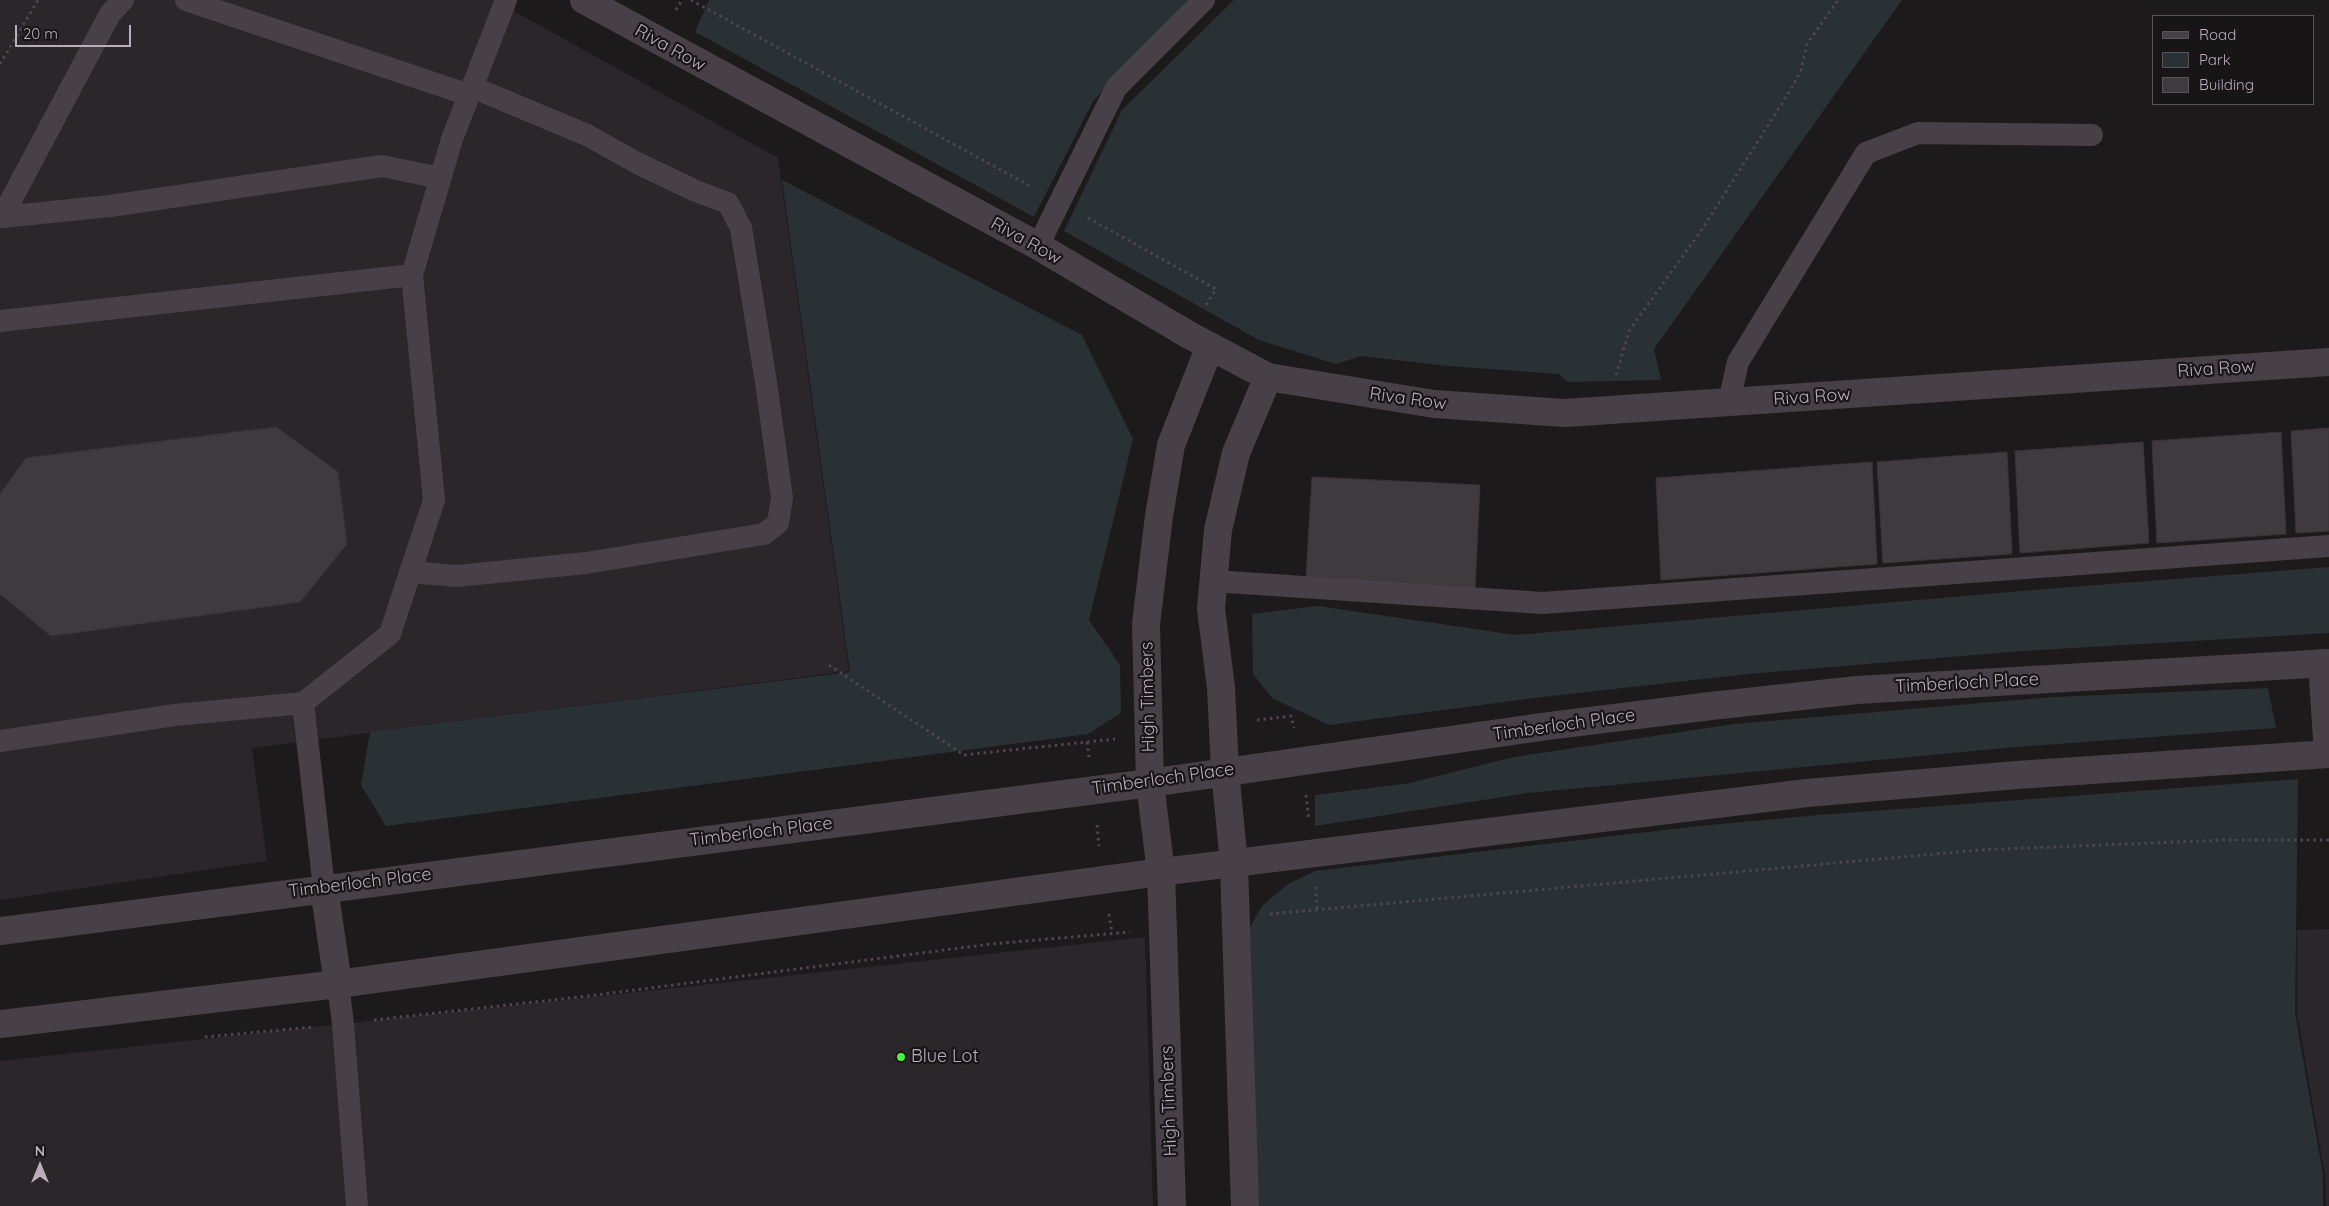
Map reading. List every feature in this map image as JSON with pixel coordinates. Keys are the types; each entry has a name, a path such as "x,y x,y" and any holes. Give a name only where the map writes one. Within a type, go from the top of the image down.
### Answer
{"street":[{"name":"Riva Row","path":"584,0 1038,246 1199,340 1268,377 1434,404 1565,413 2329,362"},
{"name":"High Timbers","path":"1172,1206 1161,872 1150,782 1146,624 1159,516 1171,445 1199,340"},
{"path":"1244,1206 1234,864 1225,770 1221,688 1211,609 1218,530 1236,453 1268,377"},
{"path":"0,1024 338,984 1161,872 1807,793 2037,773 2329,759 2325,663"},
{"name":"Timberloch Place","path":"0,931 1094,790 1225,770 1370,752 1558,725 1857,690 2325,663"},
{"path":"324,888 338,984"}],"lane":[{"path":"1,219 110,14 123,0"},
{"path":"186,0 470,91 587,135 681,184 728,203 741,228 766,382 782,498 778,523 764,534 586,563 457,576 410,572"},
{"path":"0,740 176,715 303,703 390,634 434,500 412,275 452,138 506,0"},
{"path":"1038,246 1116,88 1204,0"},
{"path":"1730,402 1738,362 1866,153 1918,133 2092,135"},
{"path":"1,219 110,206 382,166 440,178"},
{"path":"0,321 412,275"},
{"path":"1213,581 1543,603 2329,546"},
{"path":"303,703 324,888"},
{"path":"338,984 343,1024 356,1206"}],"path":[{"path":"0,64 38,0"},
{"path":"691,0 1216,289 1199,340"},
{"path":"1608,411 1621,352 1629,331 1703,228 1782,103 1801,70 1807,44 1838,0"},
{"path":"1087,742 1094,790 1102,880 1112,933"},
{"path":"1236,917 1979,850 2225,840 2329,840"},
{"path":"196,1038 343,1024 588,996 990,944 1163,928"}],"shaded area":[{"path":"0,0 494,0 778,158 849,671 252,748 267,861 0,900"},
{"path":"2329,929 2329,1206 2326,1206 2325,1175 2297,1013 2297,930"},
{"path":"1145,937 1153,1206 0,1206 0,1061"}],"green space":[{"path":"709,0 1189,0 1093,101 1034,217 695,32"},
{"path":"1234,0 1902,0 1654,349 1661,380 1568,382 1559,374 1448,366 1361,356 1336,364 1259,340 1064,231 1122,110"},
{"path":"782,180 1082,335 1133,439 1089,620 1120,665 1121,713 1088,734 386,826 361,785 370,732 850,672"},
{"path":"2329,567 2329,633 2022,651 1748,674 1542,697 1329,725 1272,698 1253,674 1252,614 1318,606 1516,635 2033,590"},
{"path":"2268,688 2276,728 2016,747 1528,793 1315,826 1315,795 1410,783 1514,757 1734,724 2053,697"},
{"path":"2298,779 2295,1013 2323,1175 2323,1206 1255,1206 1249,929 1262,906 1288,884 1315,871 1699,826 1819,815"}],"building":[{"path":"276,427 338,472 347,544 300,602 51,636 0,594 0,494 26,458"},
{"path":"2329,428 2329,531 2296,533 2291,431"},
{"path":"2281,432 2286,534 2157,543 2152,441"},
{"path":"2143,442 2149,543 2020,553 2015,451"},
{"path":"2007,452 2012,554 1883,563 1877,462"},
{"path":"1872,462 1877,564 1661,580 1656,478"},
{"path":"1312,477 1480,485 1475,588 1306,579"}],"place":[{"name":"Blue Lot","path":"901,1057"}]}
